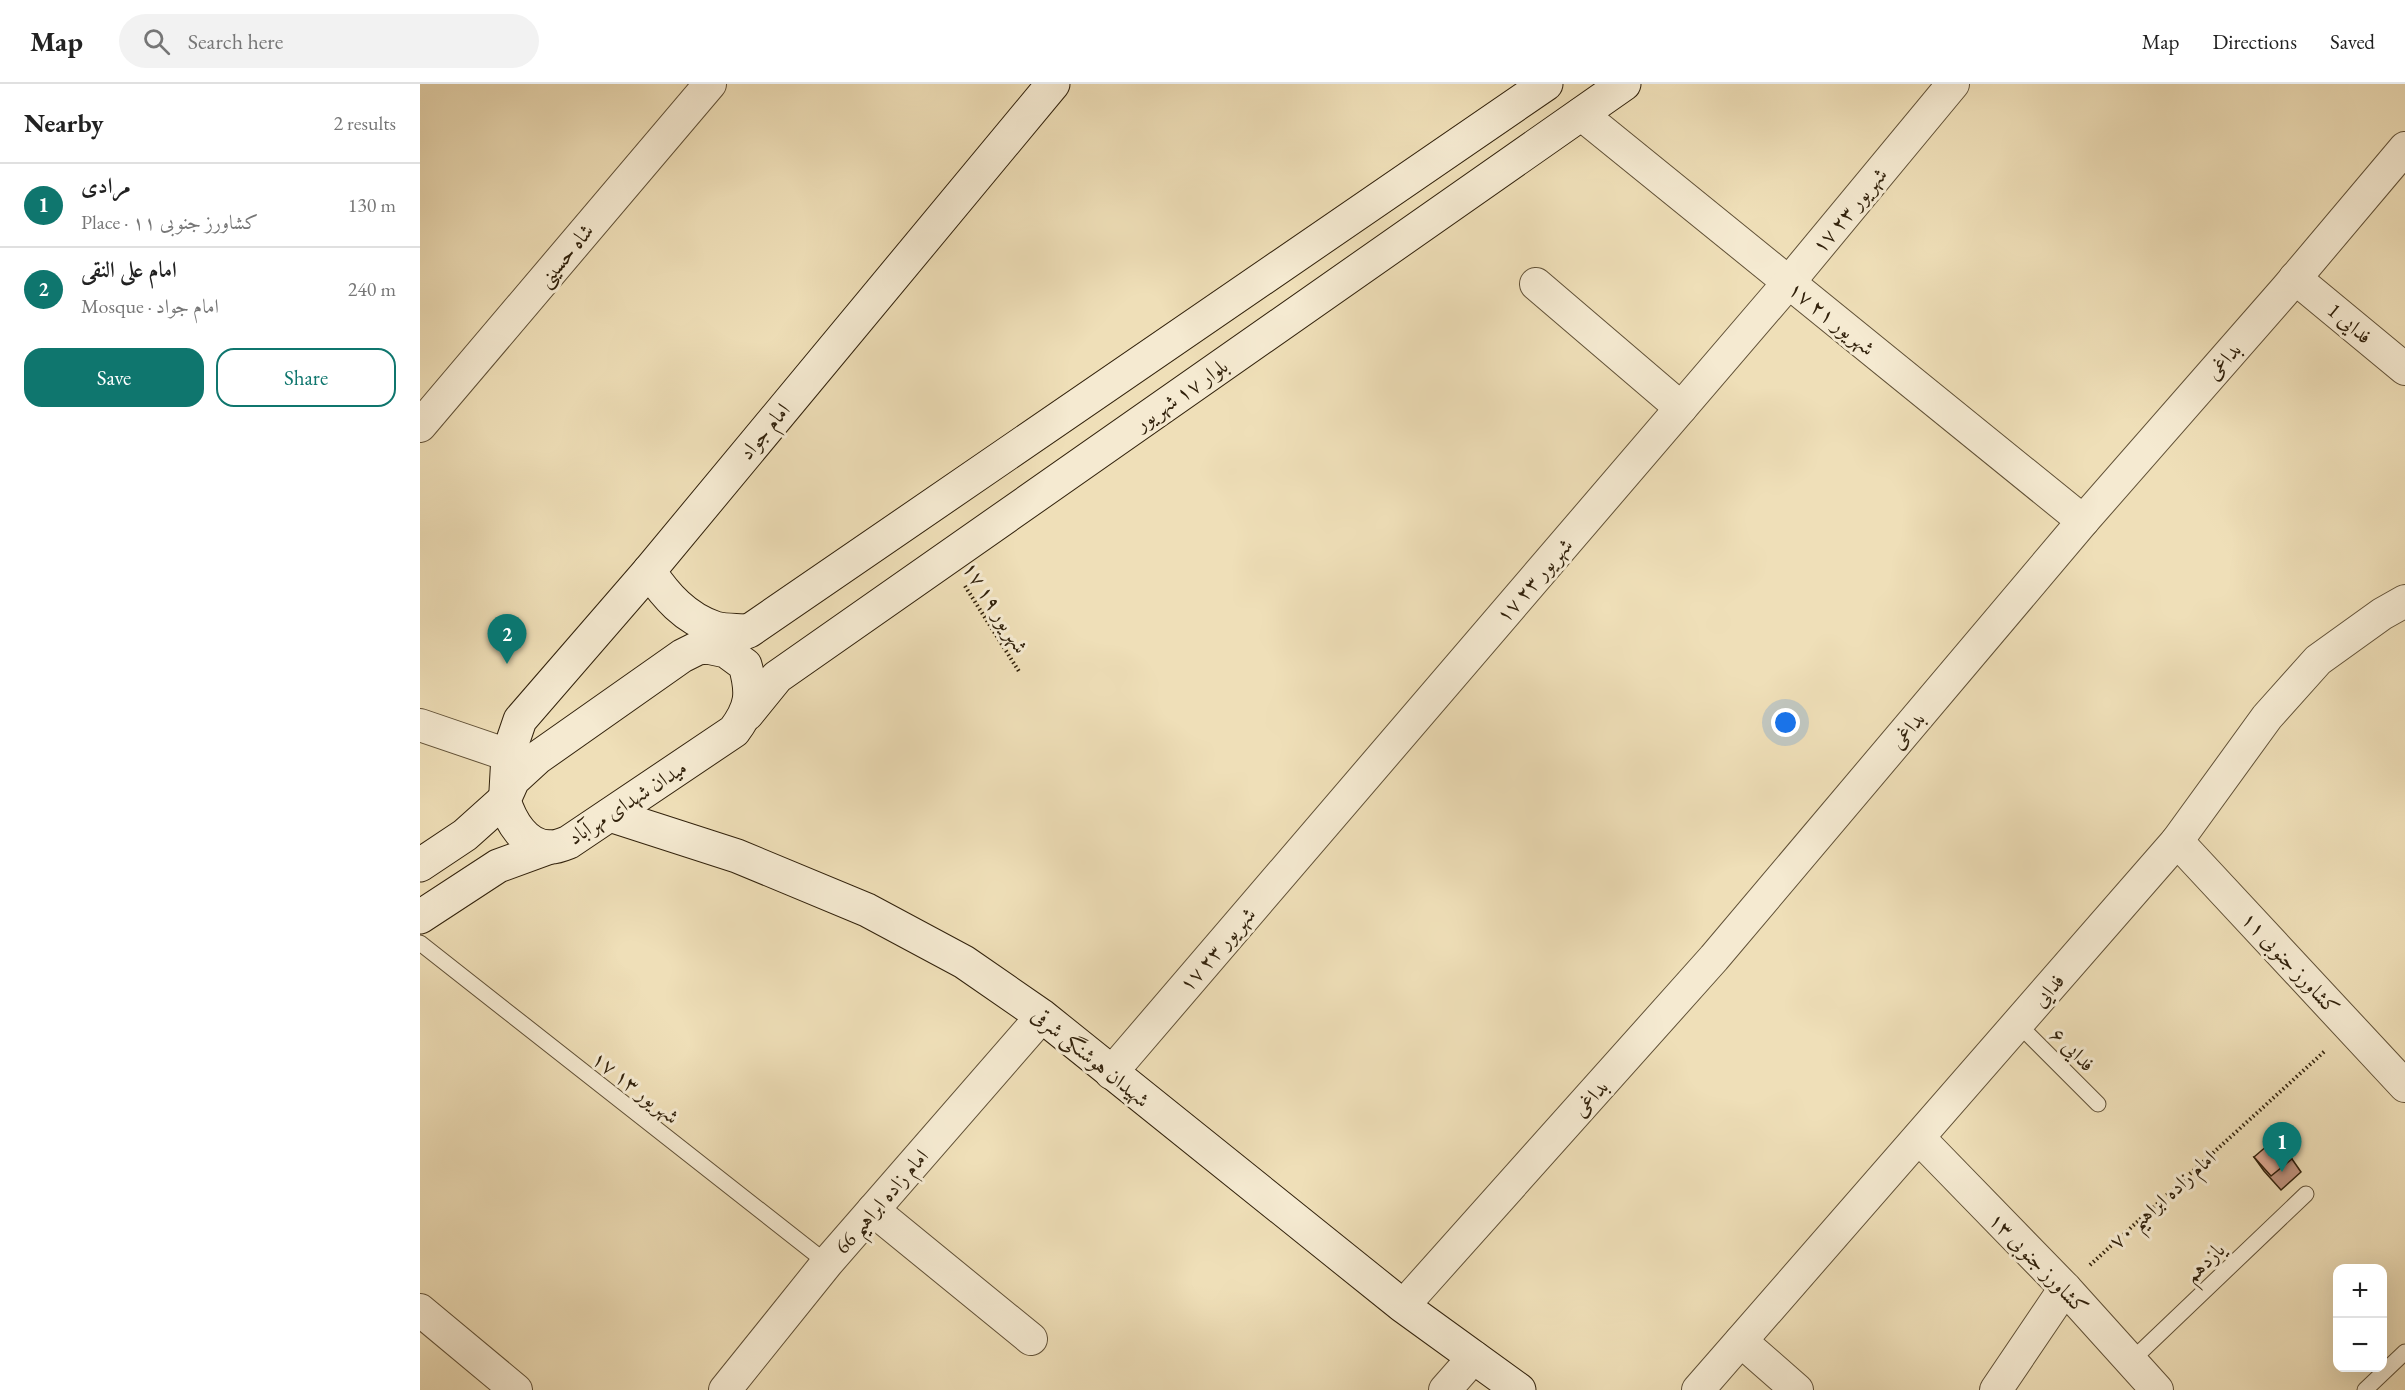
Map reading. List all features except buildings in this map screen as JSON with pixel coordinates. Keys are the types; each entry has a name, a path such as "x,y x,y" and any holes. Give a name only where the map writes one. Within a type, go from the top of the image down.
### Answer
{"main road":[{"name":"امام جواد","path":"505,796 508,755 520,720 649,571 1053,84"},
{"path":"420,865 465,835 505,796 513,780 537,758 682,656 698,648 707,647 749,631 1546,84"},
{"name":"بلوار ۱۷ شهریور","path":"747,714 777,677 1624,84"},
{"path":"649,571 666,596 689,616 717,629 749,631"},
{"path":"707,647 726,651 746,665 751,685 747,714"},
{"name":"میدان شهدای مهرآباد","path":"505,796 509,815 524,837 550,847 569,842 734,731 747,714"},
{"name":"شهیدان هوشنگی شرقی","path":"610,815 737,856 867,910 964,962 1042,1016 1403,1306 1519,1390"},
{"path":"420,917 498,866 550,847"}],"street":[{"name":"شاه حسینی","path":"420,426 710,84"},
{"name":"۱۷ شهریور ۲۳","path":"1111,1073 1789,282 1953,84"},
{"name":"۱۷ شهریور ۲۱","path":"1581,114 2084,521"},
{"name":"بداغی","path":"1403,1306 1714,958 2084,521 2405,148"},
{"name":"فدایی 1","path":"2295,278 2405,369"},
{"path":"1536,284 1681,408"},
{"name":"فدایی","path":"1698,1390 2177,841 2266,717 2318,660 2382,614 2405,601"},
{"path":"420,725 508,755"},
{"name":"کشاورز جنوبی ۱۱","path":"2177,841 2405,1086"},
{"name":"امام زاده ابراهیم 66","path":"725,1390 827,1263 1042,1016"},
{"name":"کشاورز جنوبی ۱۳","path":"1919,1138 2065,1288 2157,1390"},
{"path":"873,1210 1031,1339"},
{"path":"1996,1390 2065,1288"},
{"path":"420,1310 516,1390"},
{"path":"1741,1341 1797,1390"},
{"path":"1445,1390 1474,1357"}],"lane":[{"name":"۱۷ شهریور ۱۳","path":"420,943 827,1263"},
{"name":"فدایی ۶","path":"2018,1024 2098,1104"},
{"name":"یازدهم","path":"2131,1361 2306,1194"},
{"path":"2365,1390 2405,1352"}],"path":[{"name":"۱۷ شهریور ۱۹","path":"947,558 1020,673"},
{"name":"امام زاده ابراهیم ۷۰","path":"2065,1288 2351,1027"}],"place":[{"name":"امام علی النقی","path":"507,664"},
{"name":"مرادی","path":"2282,1172"}]}
